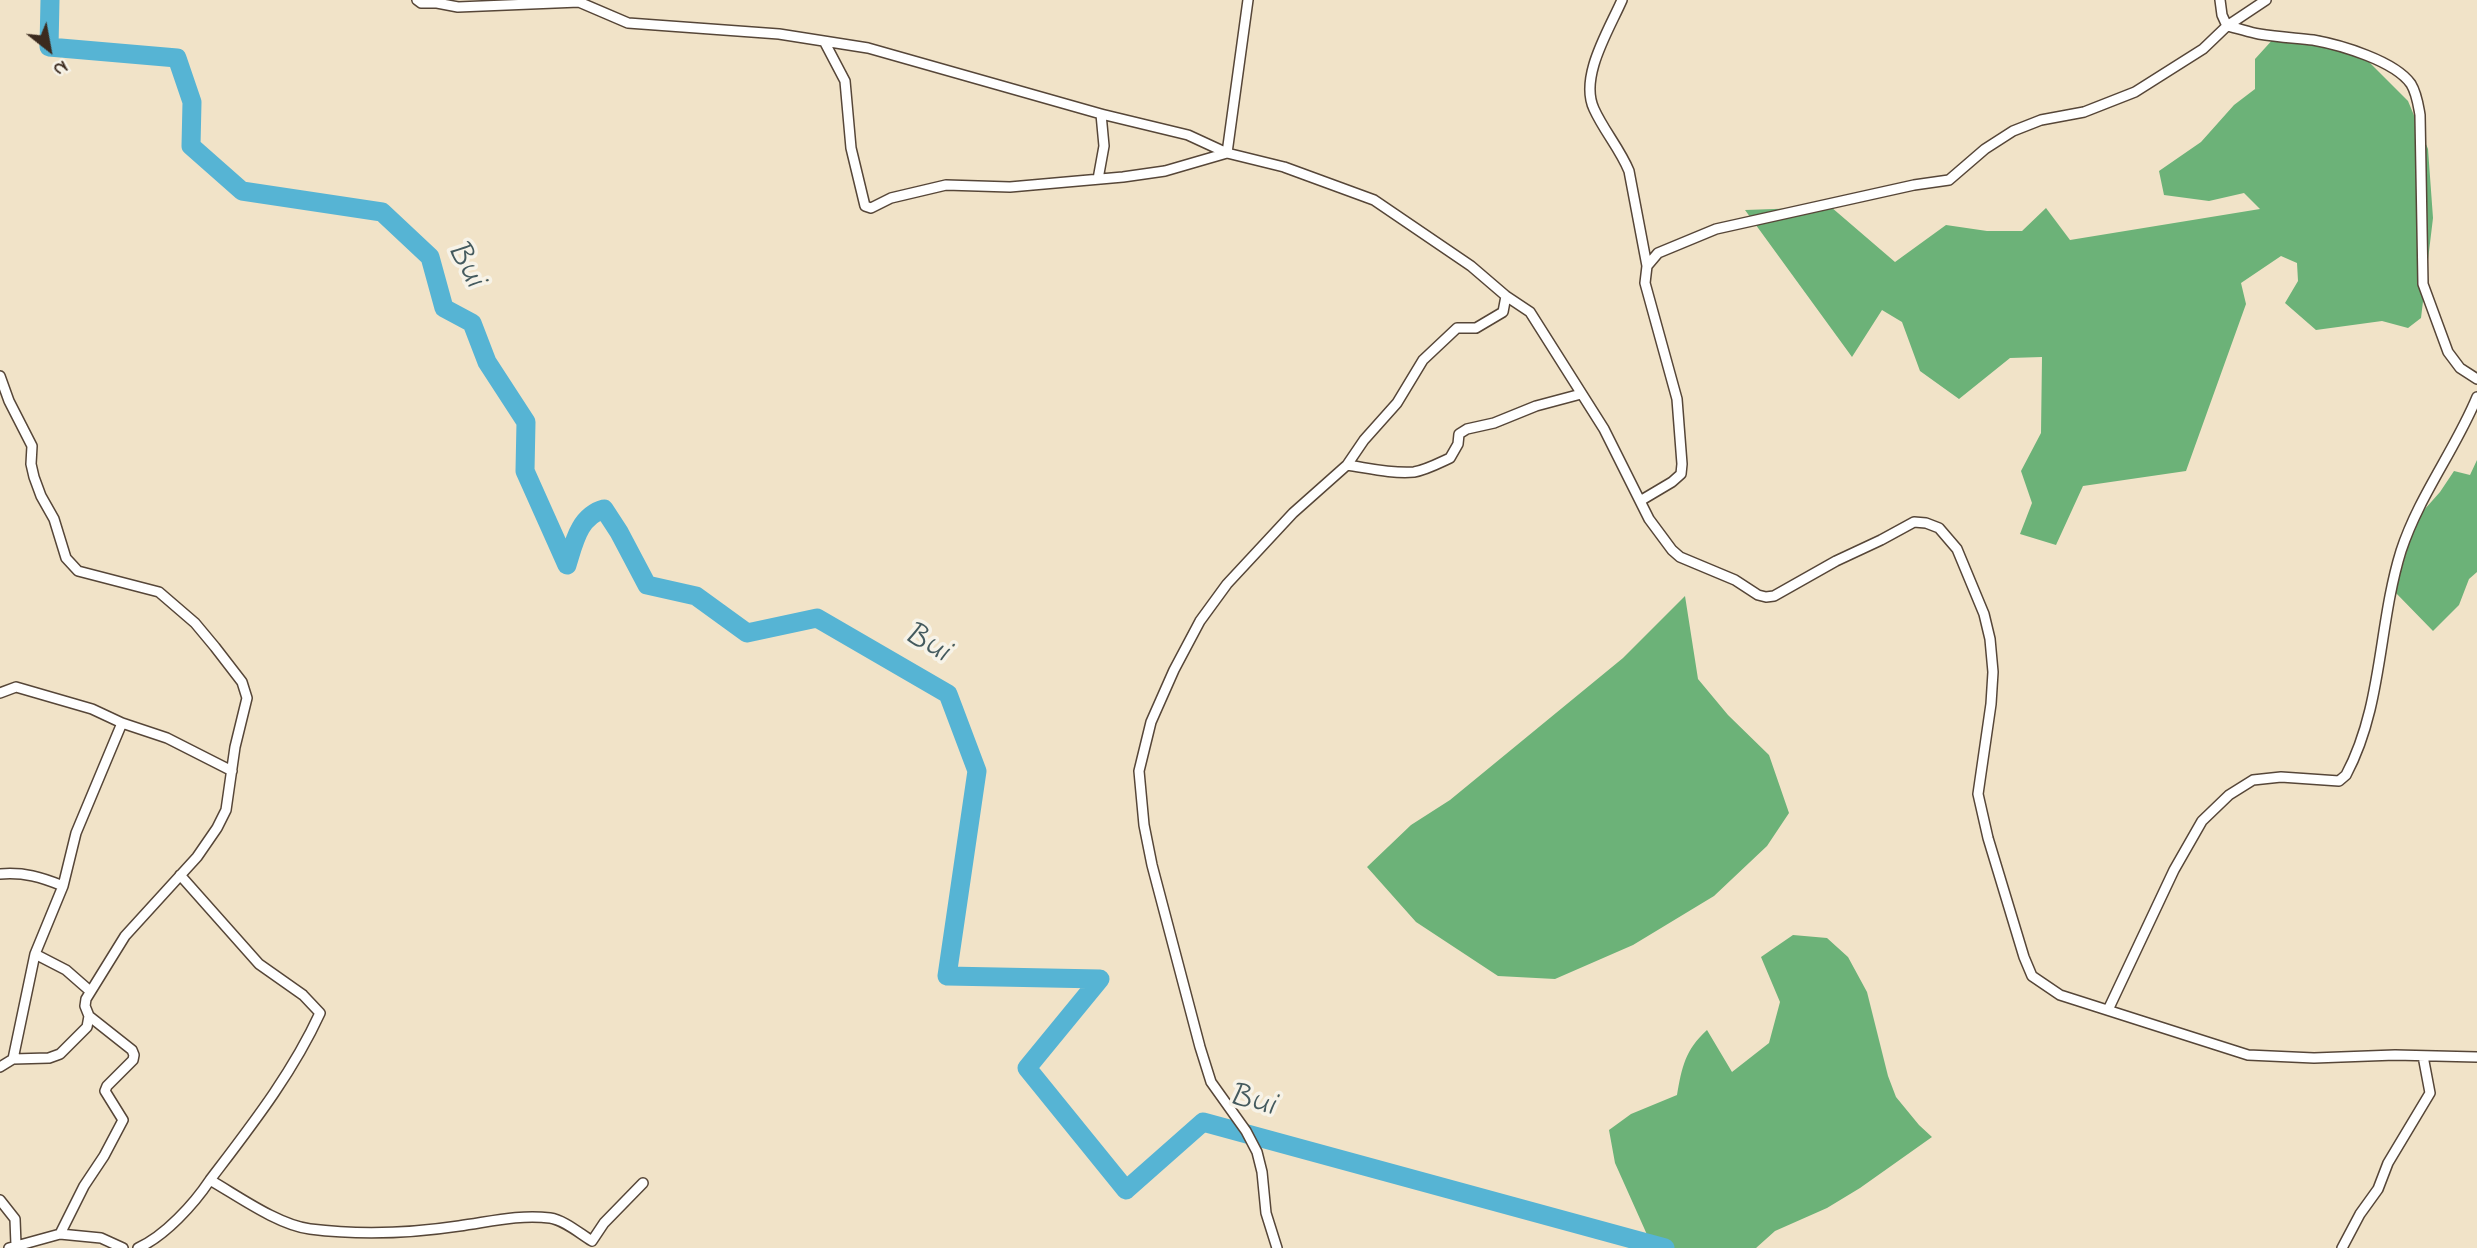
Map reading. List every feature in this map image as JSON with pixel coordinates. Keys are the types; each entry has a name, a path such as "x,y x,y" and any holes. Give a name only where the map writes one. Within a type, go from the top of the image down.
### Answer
{"street":[{"path":"417,0 421,3 458,7 579,2 628,23 779,34 868,48 1101,114 1188,135 1227,153 1284,167 1374,200 1471,266 1506,296 1530,312 1604,429 1662,539 1676,554 1766,597 1774,596 1914,522 1939,528 1948,537 1964,562 1984,614 1990,639 1993,672 1991,704 1978,794 1988,838 2032,976 2060,995 2248,1055 2326,1058 2477,1057"},
{"path":"1227,153 1248,0"},
{"path":"1622,0 1590,74 1589,92 1594,108 1625,159 1629,171 1647,266 1645,283 1677,400 1682,464 1681,474 1672,482 1640,501"},
{"path":"2220,0 2227,26"},
{"path":"1647,266 1658,253 1716,229 1914,185 1949,180 1985,149 2013,131 2040,120 2084,113 2135,92 2203,49 2227,26 2266,0"},
{"path":"2227,26 2259,34 2313,40 2337,46 2394,68 2410,83 2417,96 2420,115 2423,284 2448,352 2460,368 2477,379"},
{"path":"824,41 845,81 851,148 867,208 904,194 946,185 1010,187 1098,179 1165,171 1227,153"},
{"path":"1098,179 1104,146 1101,114"},
{"path":"1277,1248 1266,1213 1257,1152 1246,1131 1211,1082 1193,1025 1152,865 1144,825 1139,771 1151,722 1174,670 1200,621 1227,584 1293,513 1347,465 1364,440 1397,403 1423,360 1457,328 1476,328 1503,312 1506,296"},
{"path":"0,376 9,401 32,446 31,464 34,477 54,519 66,558 78,571 159,592 195,623 242,682 247,698 226,810 217,828 180,876 125,936 86,999 85,1006 89,1016 132,1050 134,1055 133,1060 105,1091 123,1120 84,1186 60,1234"},
{"path":"1347,465 1414,472 1450,458 1458,444 1459,434 1467,429 1494,423 1536,406 1581,394"},
{"path":"2108,1010 2174,870 2202,821 2229,795 2253,780 2281,777 2339,781 2346,775 2370,716 2385,619 2402,550 2424,495 2462,430 2477,397"},
{"path":"0,693 16,687 92,709 122,723 167,738 232,771"},
{"path":"13,1059 35,954 63,886 76,833 122,723"},
{"path":"0,874 19,872 36,875 63,886"},
{"path":"138,1248 190,1207 304,1049 320,1013 303,995 259,964 180,876"},
{"path":"35,954 66,970 90,991"},
{"path":"0,1067 13,1059 55,1056 87,1027 89,1016"},
{"path":"2342,1248 2360,1214 2378,1189 2389,1163 2430,1093 2423,1056"},
{"path":"210,1180 279,1219 310,1229 374,1232 457,1226 514,1217 550,1218 572,1228 589,1244 604,1223 643,1184"},
{"path":"0,1200 15,1219 12,1246 60,1234 101,1238 123,1248"}],"green space":[{"path":"2319,35 2356,49 2408,101 2428,149 2433,218 2421,318 2408,328 2382,321 2316,330 2285,303 2298,281 2297,263 2281,256 2241,283 2246,304 2186,471 2083,486 2056,545 2020,534 2032,503 2021,471 2041,433 2042,357 2010,358 1959,399 1920,371 1902,322 1882,310 1852,357 1745,210 1831,207 1895,262 1946,225 1987,231 2022,231 2046,208 2070,240 2260,209 2244,193 2209,201 2164,195 2159,171 2201,142 2234,105 2255,89 2255,59 2275,37"},
{"path":"2477,460 2477,572 2469,579 2459,605 2433,631 2395,592 2416,519 2454,471 2470,475"},
{"path":"1685,596 1698,679 1728,715 1769,755 1789,813 1767,846 1714,896 1633,945 1555,979 1498,976 1416,922 1367,867 1411,825 1450,800 1623,658"},
{"path":"1793,935 1827,938 1848,957 1867,992 1888,1076 1896,1097 1932,1137 1860,1188 1827,1208 1775,1231 1756,1248 1653,1248 1615,1163 1609,1130 1631,1114 1677,1095 1686,1060 1707,1030 1732,1072 1769,1043 1780,1002 1761,957"}],"waterway":[{"name":"Bui","path":"50,0 49,47 177,58 192,102 191,146 242,191 382,212 430,257 444,308 472,323 487,362 526,422 525,471 567,565 583,524 604,509 647,585 696,596 747,633 817,618 948,694 977,771 947,976 1100,979 1027,1068 1126,1190 1203,1122 1665,1248"}]}
